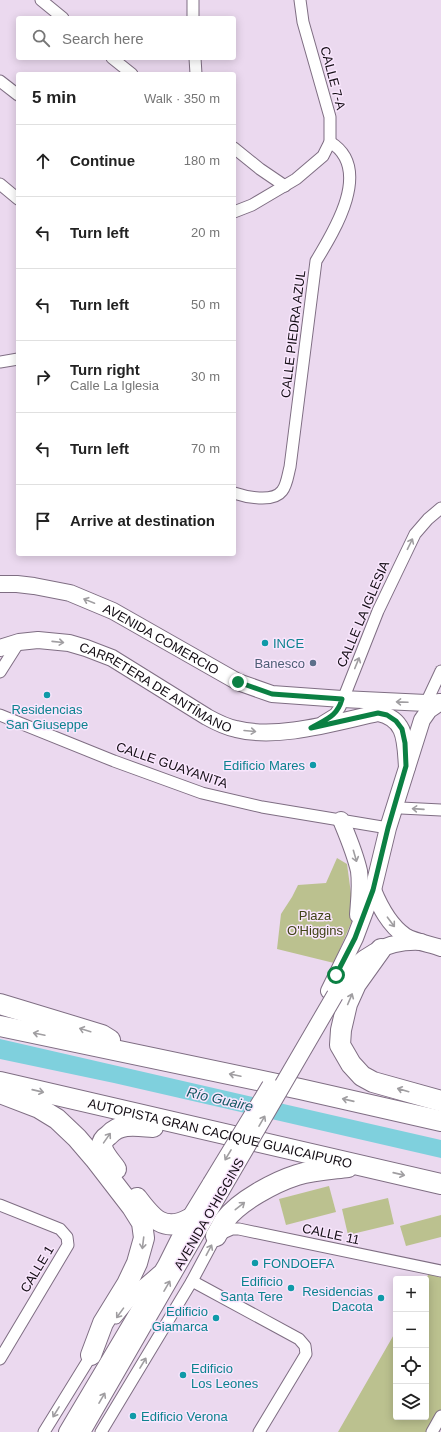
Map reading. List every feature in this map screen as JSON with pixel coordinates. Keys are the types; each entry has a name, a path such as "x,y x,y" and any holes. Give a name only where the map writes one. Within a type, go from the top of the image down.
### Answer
{"highway":[{"path":"381,950 356,984 347,1004 341,1030 340,1045 351,1064 362,1076 373,1082 441,1101"},
{"path":"0,1004 102,1035 132,1054"},
{"path":"0,1026 300,1089 441,1121"},
{"name":"AUTOPISTA GRAN CACIQUE GUAICAIPURO","path":"0,1082 441,1184"},
{"path":"0,1093 38,1108 57,1119 77,1138 95,1159 132,1207 142,1224 144,1238 138,1263 103,1323 91,1355"},
{"path":"189,1220 172,1226 164,1224 153,1218 104,1152 102,1145 105,1138 112,1131 127,1125 198,1129"},
{"path":"216,1236 225,1220 231,1213 263,1190 276,1183 308,1172 361,1165"}],"main road":[{"name":"AVENIDA COMERCIO","path":"0,584 18,584 70,593 131,620 238,682 272,694 342,699 433,702"},
{"name":"CARRETERA DE ANTÍMANO","path":"0,648 19,642 38,640 69,643 112,658 208,717 234,729 251,732 290,731 311,728"},
{"name":"AVENIDA O'HIGGINS","path":"82,1432 216,1187 332,993 373,890 388,828 406,766 425,714 433,702"},
{"name":"AVENIDA O'HIGGINS","path":"311,728 378,713 387,715 396,721 402,729 405,743 406,766"},
{"path":"341,820 353,848 359,872 360,886 355,938"},
{"path":"373,890 381,909 394,927 406,936 441,948"},
{"path":"332,993 355,965 367,956 397,943 407,941 421,942"},
{"name":"AVENIDA O'HIGGINS","path":"66,1432 166,1265 189,1220 216,1187"}],"street":[{"path":"40,0 60,16"},
{"path":"50,0 70,16"},
{"path":"184,0 193,9"},
{"name":"CALLE 7-A","path":"300,0 303,22 330,117 330,142"},
{"path":"114,60 130,72"},
{"path":"124,60 138,72"},
{"path":"195,60 196,72"},
{"path":"0,81 16,93"},
{"path":"236,211 252,205 296,179 323,156 330,142"},
{"name":"CALLE PIEDRA AZUL","path":"236,494 244,497 272,498 278,496 283,490 290,467 316,261 334,232 343,212 350,178 346,158 339,147 330,142"},
{"path":"236,150 282,188"},
{"path":"236,159 256,175 282,188"},
{"path":"0,184 16,197"},
{"path":"0,362 16,359"},
{"name":"CALLE LA IGLESIA","path":"311,728 335,714 340,707 378,611 415,534 428,519 441,508"},
{"path":"0,672 19,642"},
{"path":"433,702 441,671"},
{"name":"CALLE GUAYANITA","path":"0,715 114,761 202,793 262,807 388,828"},
{"path":"395,805 401,808 441,810"},
{"name":"CALLE 1","path":"0,1205 60,1229 67,1237 68,1245 0,1359"},
{"name":"CALLE 11","path":"216,1236 232,1229 239,1229 441,1271"},
{"name":"AVENIDA O'HIGGINS","path":"101,1432 192,1281 216,1236"},
{"name":"AVENIDA O'HIGGINS","path":"44,1432 91,1355 121,1312 143,1285 166,1265"},
{"path":"192,1281 299,1339 305,1346 306,1354 259,1432"},
{"path":"432,1432 441,1416"}],"green space":[{"name":"Plaza O'Higgins","path":"337,858 347,864 354,916 334,963 277,949 281,914 298,885 326,883"},
{"path":"329,1186 336,1212 286,1225 279,1199"},
{"path":"388,1198 394,1224 348,1235 342,1209"},
{"path":"441,1215 441,1237 406,1246 400,1226"},
{"path":"429,1273 441,1275 441,1414 430,1432 338,1432 393,1336 393,1420 429,1420 429,1276 428,1276"}],"water":[{"name":"Río Guaire","path":"0,1039 441,1140 441,1158 114,1083 0,1059"}],"place":[{"name":"INCE","path":"265,643"},
{"name":"Banesco","path":"313,663"},
{"name":"Residencias San Giuseppe","path":"47,695"},
{"name":"Edificio Mares","path":"313,765"},
{"name":"FONDOEFA","path":"255,1263"},
{"name":"Edificio Santa Tere","path":"291,1288"},
{"name":"Residencias Dacota","path":"381,1298"},
{"name":"Edificio Giamarca","path":"216,1318"},
{"name":"Edificio Los Leones","path":"183,1375"},
{"name":"Edificio Verona","path":"133,1416"}],"route":[{"path":"238,682 272,694 342,699 340,707 335,714 311,728 378,713 387,715 396,721 402,729 405,743 406,766 388,828 373,890 355,938 336,975"}]}
